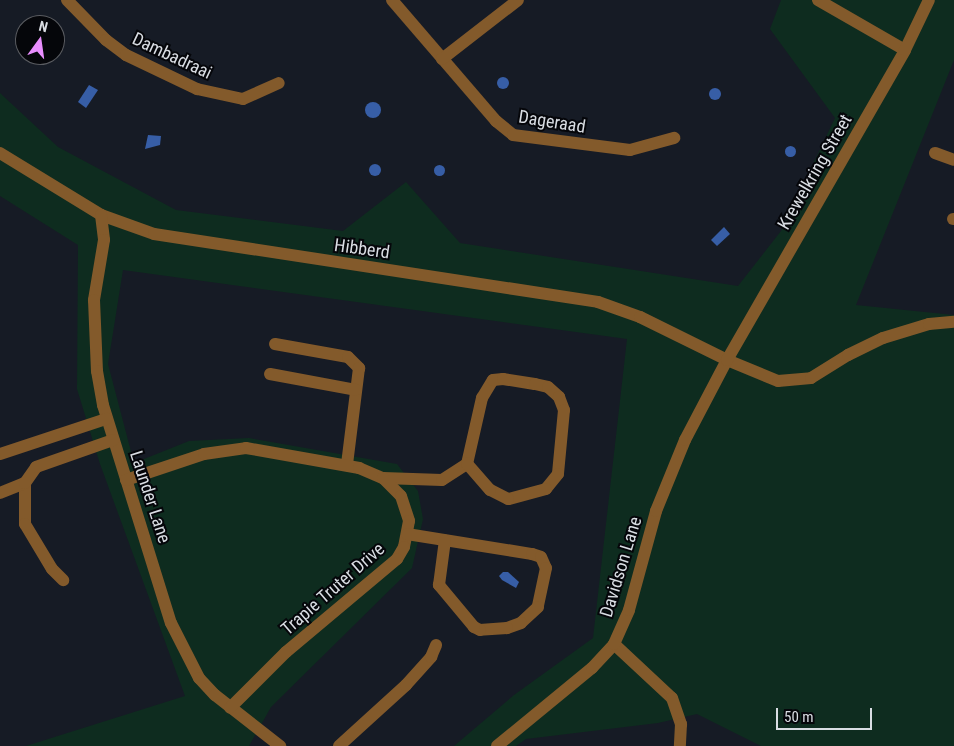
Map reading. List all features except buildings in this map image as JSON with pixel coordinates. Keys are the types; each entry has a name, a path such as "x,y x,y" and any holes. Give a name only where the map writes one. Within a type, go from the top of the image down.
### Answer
{"street":[{"name":"Dambadraai","path":"66,0 106,40 126,55 198,89 243,100 278,83"},
{"name":"Dageraad","path":"392,0 496,121 513,135 630,150 674,138"},
{"path":"442,59 518,0"},
{"path":"818,0 905,50"},
{"name":"Krewelkring Street","path":"727,360 905,50 929,0"},
{"name":"Hibberd","path":"0,153 102,215 138,229 188,241 598,302 640,317 727,360 778,381 803,380 883,338 929,324 954,322"},
{"path":"936,153 954,160"},
{"name":"Launder Lane","path":"102,215 104,240 94,300 97,370 106,419 176,635 199,678 230,708 280,746"},
{"path":"275,344 348,357 359,368 347,465"},
{"name":"Davidson Lane","path":"497,746 586,674 614,644 629,610 666,484 727,360"},
{"path":"270,374 356,390"},
{"path":"126,480 204,454 234,448 347,465 383,478 442,480 467,464 482,398 493,380 503,379 548,387 559,397 564,410 558,474 546,489 508,499 490,490 467,464"},
{"path":"0,454 106,419"},
{"path":"0,493 25,483 36,467 113,440"},
{"path":"383,478 401,496 409,520 408,534 445,540 540,557 546,568 538,607 529,617 514,626 480,630 474,627 439,585 445,540"},
{"path":"25,483 25,524 52,569 64,580"},
{"name":"Trapie Truter Drive","path":"230,708 286,652 387,570 404,547 408,534"},
{"path":"614,644 672,698 681,724 680,746"},
{"path":"339,746 406,685 436,646"}],"green space":[{"path":"781,0 954,0 954,60 856,305 954,315 954,746 761,746 697,714 658,723 526,739 516,746 454,746 514,695 593,638 627,339 123,270 108,364 134,463 189,441 249,438 397,464 418,491 423,519 412,568 271,707 249,746 26,746 185,696 100,464 77,389 78,245 0,196 0,93 58,147 176,210 343,231 406,182 460,243 738,286 781,231 835,118 770,29"}],"water":[{"path":"503,77 509,83 503,89 497,83"},
{"path":"89,85 98,90 86,108 78,102"},
{"path":"713,88 717,88 721,94 717,100 713,100 709,96 709,92"},
{"path":"373,102 379,104 381,110 379,116 373,118 367,116 365,110 367,104"},
{"path":"148,135 161,136 160,145 145,149"},
{"path":"790,145 796,151 790,157 784,151"},
{"path":"377,164 380,165 380,175 373,176 370,175 369,168 370,165"},
{"path":"439,164 445,170 439,176 433,170"},
{"path":"724,227 730,234 717,246 711,240"},
{"path":"503,572 508,572 519,582 516,588 502,580 499,576"}]}
